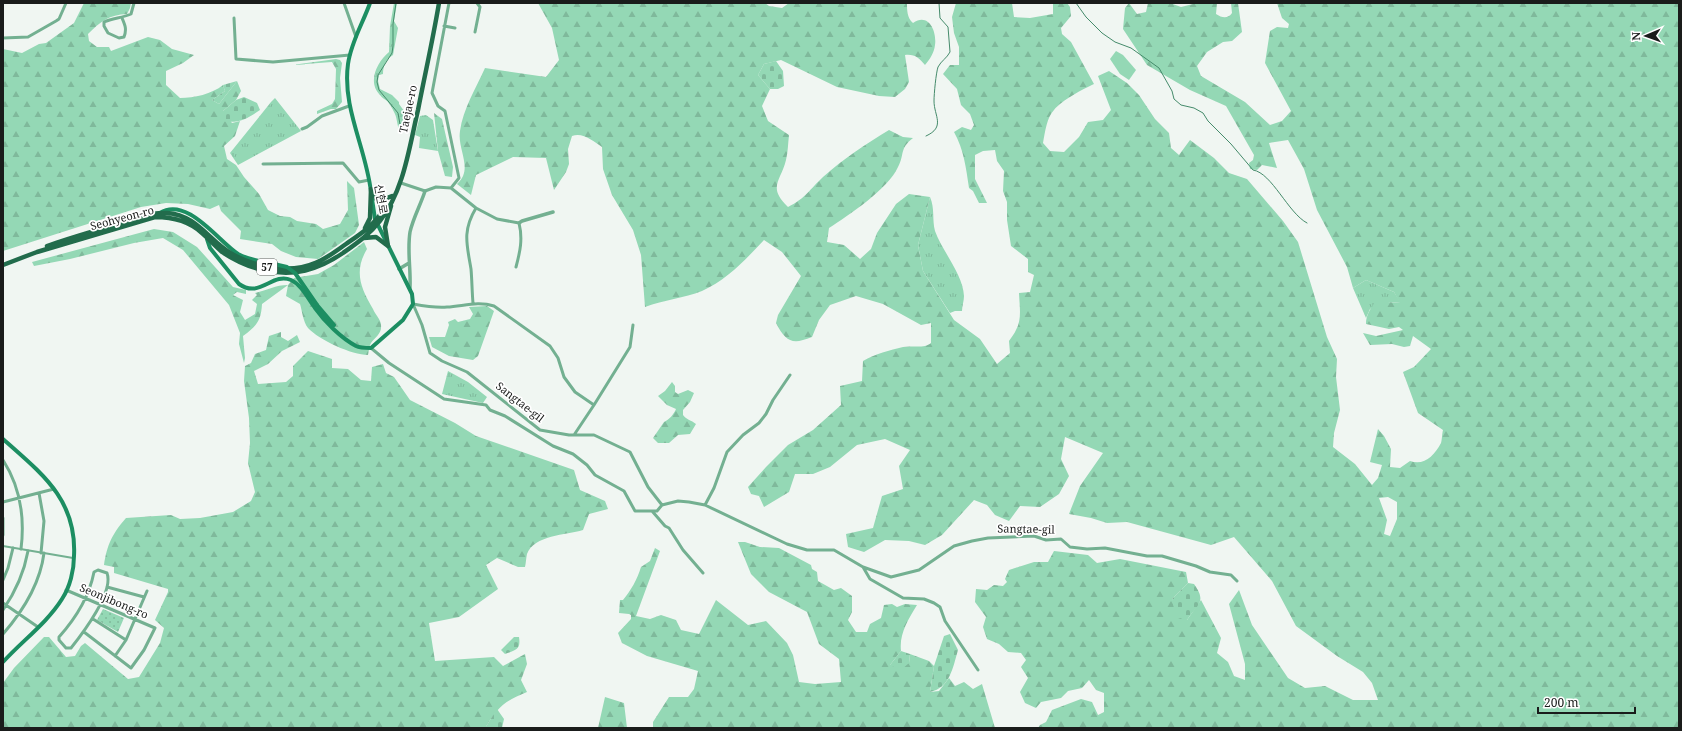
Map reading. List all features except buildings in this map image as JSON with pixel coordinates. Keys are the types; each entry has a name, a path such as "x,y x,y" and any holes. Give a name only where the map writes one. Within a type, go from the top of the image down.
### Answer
{"main road":[{"name":"신현로","path":"370,3 350,55 346,87 349,106 371,189 376,222 410,288 413,304"},
{"name":"Taejae-ro","path":"382,215 394,196 406,161 438,3"},
{"name":"Taejae-ro","path":"394,196 403,167 438,3"},
{"path":"388,246 386,222 394,196 401,183 406,161"},
{"path":"371,189 376,199 382,200 394,196"},
{"path":"371,189 370,218 363,236 376,237 388,246"},
{"path":"160,213 167,209 179,210 191,215 206,225 227,246 240,255 258,262 287,267 295,273 317,305 343,336"},
{"name":"Seohyeon-ro","path":"3,262 94,231 160,213 181,216 197,224 225,249 250,263 282,268 294,268 313,264 363,236"},
{"name":"Seohyeon-ro","path":"3,265 37,252 155,216 171,217 192,226 221,251 247,265 264,270 299,272 321,266 363,236 382,215"},
{"path":"207,238 210,248 239,284 251,289 259,288 282,279 294,282 315,309 331,326 356,346 371,348 403,320 413,304"},
{"path":"3,438 47,479 62,499 70,517 73,531 74,558 73,567 62,599 38,627 3,662"}],"street":[{"path":"3,38 28,37 59,19 66,3"},
{"path":"122,18 126,27 124,37 119,38 108,33 104,26 104,22 110,19 122,18 131,14 134,3"},
{"path":"344,3 356,37"},
{"path":"449,3 432,93 438,106 445,111 459,178 451,188"},
{"path":"475,32 480,7 477,3"},
{"path":"234,18 236,59 273,62 350,55"},
{"path":"444,26 455,28"},
{"path":"302,129 322,116 349,106"},
{"path":"263,164 343,163 359,182 368,180"},
{"path":"401,183 424,191 436,187 451,188 476,208 497,219 519,223 553,212"},
{"path":"410,288 408,263 410,230 424,191"},
{"path":"473,303 471,270 466,240 472,215 476,208"},
{"path":"516,267 521,252 522,233 519,223"},
{"path":"399,268 408,263"},
{"path":"413,304 435,307 483,303 494,306 550,346 558,358 564,377 575,392 594,405"},
{"name":"Sangtae-gil","path":"413,304 422,325 430,353 442,361 467,372 540,430 574,435 594,435 630,452 648,487 662,506 678,501 705,505 786,544 807,550 834,550 863,568 892,577 919,570 954,546 988,538 1034,536 1046,540 1061,539 1070,547 1087,549 1105,548 1146,556 1162,556 1196,566 1210,572 1231,576 1237,581"},
{"path":"574,435 630,347 633,325"},
{"path":"371,348 389,363 444,399 486,404 490,410 505,416 541,437 553,446 574,454 587,465 595,475 624,491 635,511 657,511 662,506"},
{"path":"705,505 716,484 727,452 743,435 759,423 790,375"},
{"path":"541,437 546,431"},
{"path":"3,460 12,476 22,511 23,530 21,549"},
{"path":"3,502 54,489"},
{"path":"3,634 20,615 40,571 43,553 44,521 39,493"},
{"path":"652,511 665,526 669,528 683,550 703,573"},
{"path":"3,518 3,535"},
{"path":"3,546 74,558"},
{"path":"3,580 13,548"},
{"path":"3,610 5,604 19,584 25,568 28,551"},
{"name":"Sangtae-gil","path":"863,568 870,579 903,598 924,599 940,607 945,621 978,670"},
{"path":"98,570 107,572 109,578 107,586 93,619 71,648 66,648 59,638 75,618 86,598 94,572 98,570"},
{"path":"107,586 144,597"},
{"name":"Seonjibong-ro","path":"66,590 155,628 144,650 131,668 115,656"},
{"path":"84,632 115,656 126,640 147,590"},
{"path":"5,604 38,627"},
{"path":"93,619 126,640"}],"green space":[{"path":"84,3 131,3 127,14 110,17 88,34 89,41 97,47 109,47 111,51 148,37 160,40 172,49 194,55 183,63 166,71 166,85 180,98 203,95 214,91 223,85 225,91 212,100 219,104 237,81 241,91 236,100 223,111 232,123 240,121 235,136 224,146 227,159 236,165 259,194 268,210 280,216 290,217 297,221 316,224 323,229 340,224 348,210 347,181 354,188 359,225 355,233 318,259 296,257 281,251 272,244 240,239 241,231 221,211 219,205 210,209 188,204 166,203 141,207 3,251 3,49 22,53 39,44 46,43 74,23"},
{"path":"394,3 397,3 394,21 398,28 393,55 385,63 383,74 379,75 378,81 380,89 392,95 399,102 407,115 406,118 404,118 401,129 399,130 395,114 389,103 376,90 374,84 377,67 389,52 390,26"},
{"path":"538,3 765,3 769,6 782,8 789,3 907,3 908,16 913,23 923,20 931,25 935,35 935,45 932,56 925,65 921,60 912,55 905,55 909,82 905,89 895,97 879,96 837,87 781,60 764,64 758,75 770,89 762,106 768,121 789,135 786,160 777,184 778,194 788,207 794,204 839,164 863,146 889,130 903,137 913,138 906,145 898,167 886,184 867,201 829,228 827,242 844,245 860,259 871,249 877,233 896,204 909,194 930,197 918,245 923,271 954,320 980,339 997,364 1010,353 1009,341 1017,329 1020,318 1019,293 1030,292 1034,275 1028,272 1028,259 1011,246 1007,220 1007,202 1003,191 1004,171 997,161 995,150 983,151 975,155 975,179 987,203 979,203 973,191 969,188 966,166 954,132 962,127 971,130 974,125 970,114 961,105 957,89 943,74 950,65 959,65 959,47 954,33 952,17 956,3 1012,3 1014,17 1030,18 1053,14 1053,3 1067,3 1070,7 1071,16 1061,28 1062,34 1071,42 1094,84 1067,99 1054,110 1048,121 1043,143 1050,151 1064,152 1079,137 1088,122 1103,120 1111,110 1098,76 1109,71 1127,83 1139,95 1155,119 1169,133 1171,148 1179,155 1190,140 1214,158 1229,173 1247,179 1283,221 1298,242 1327,337 1337,359 1336,377 1340,410 1334,433 1333,447 1355,464 1372,485 1378,478 1382,465 1370,462 1378,429 1384,436 1391,449 1390,467 1400,468 1410,461 1424,461 1432,456 1441,443 1443,430 1418,413 1403,372 1414,367 1431,349 1413,336 1410,346 1404,347 1392,344 1370,345 1363,333 1376,336 1403,330 1399,327 1389,329 1366,324 1370,309 1376,301 1400,303 1394,292 1366,280 1353,288 1347,267 1317,210 1304,169 1288,140 1269,143 1277,168 1262,165 1257,170 1250,169 1249,163 1253,160 1254,155 1226,106 1190,90 1147,65 1123,29 1125,8 1129,3 1137,14 1146,12 1148,3 1170,3 1181,7 1197,3 1217,3 1216,14 1225,17 1232,13 1231,3 1238,3 1242,32 1232,41 1223,42 1207,52 1197,66 1201,76 1245,102 1270,125 1282,121 1291,111 1265,63 1270,31 1277,27 1288,28 1289,24 1282,18 1277,3 1679,3 1679,728 1038,728 1046,722 1052,710 1081,699 1092,702 1098,715 1104,712 1104,693 1096,690 1089,680 1082,688 1068,691 1061,698 1041,702 1036,708 1025,703 1020,692 1028,678 1021,667 1026,660 1021,653 1008,652 999,644 987,639 983,627 986,617 975,602 976,589 987,590 994,585 1003,586 1007,582 1005,579 1009,570 1034,562 1048,562 1054,551 1088,555 1097,563 1120,559 1186,572 1188,583 1172,599 1187,620 1201,600 1221,638 1217,653 1228,662 1234,676 1245,680 1245,664 1229,604 1239,590 1252,625 1288,678 1305,688 1325,686 1353,700 1378,700 1372,683 1363,672 1337,656 1296,626 1272,581 1234,537 1211,545 1127,522 1107,523 1069,514 1080,486 1103,453 1065,437 1061,459 1069,476 1059,494 1040,507 1020,506 1009,521 995,515 987,505 974,500 942,535 925,545 909,541 885,540 864,552 848,547 846,534 873,528 882,496 903,489 899,466 910,450 885,439 857,445 830,467 813,474 795,474 789,492 764,507 759,496 751,494 748,487 766,467 788,445 813,430 841,405 840,386 862,381 863,361 878,354 906,346 928,345 931,343 931,323 921,325 883,304 856,296 830,305 819,320 812,337 799,341 790,340 783,334 776,323 778,315 801,276 782,252 764,240 736,268 720,281 702,291 645,307 641,255 633,230 612,195 603,169 602,147 584,136 572,136 568,149 569,164 566,172 554,190 546,158 513,157 476,175 471,195 457,184 462,178 465,166 460,131 467,107 485,68 546,77 559,60 552,28","holes":["1388,497 1397,502 1397,519 1390,536 1384,534 1387,520 1379,498"]},
{"path":"1116,51 1123,55 1136,70 1129,80 1120,74 1110,59"},
{"path":"336,59 340,60 342,63 340,78 342,102 336,109 331,109 317,114 317,111 332,104 335,99 336,69 332,62 292,65"},
{"path":"776,61 783,71 784,86 778,89 770,89 758,75 764,64"},
{"path":"237,81 219,104 212,100 225,91 223,85"},
{"path":"244,97 257,103 260,110 242,120 233,122 222,121 223,111 236,100"},
{"path":"275,98 301,131 238,165 230,153"},
{"path":"434,113 442,119 453,167 452,177 445,176 438,151"},
{"path":"426,115 433,120 438,151 419,148 420,137 415,135 420,116"},
{"path":"930,197 935,231 960,279 963,288 964,296 962,311 950,313 923,271 918,245"},
{"path":"154,229 173,232 197,247 233,287 246,290 246,294 237,292 233,295 243,300 240,312 245,320 255,314 257,304 252,300 257,295 255,293 288,285 262,304 257,323 243,336 244,363 239,344 240,333 229,305 183,250 163,238 134,243 70,259 34,266 32,262"},
{"path":"364,242 367,249 361,265 360,279 365,293 381,323 379,333 370,344 368,355 345,350 313,333 305,323 300,304 286,296 288,285 294,278 318,274 334,265"},
{"path":"1366,280 1394,292 1401,303 1388,302 1370,309 1366,318 1353,288"},
{"path":"487,306 494,311 478,356 473,360 449,356 432,347 429,337 445,337 449,325 448,322 455,319 458,322 470,319 473,314 469,307"},
{"path":"281,332 281,337 288,341 297,335 300,342 282,351 268,364 254,371 258,384 286,382 293,376 293,366 308,351 332,359 332,368 348,369 361,380 371,381 372,367 383,364 386,373 394,377 410,400 455,423 476,436 574,470 580,490 605,501 608,509 589,514 583,530 543,539 536,543 527,554 525,567 518,567 497,558 486,565 498,589 459,617 429,623 435,661 494,657 503,666 525,654 527,664 521,680 527,692 512,699 502,706 494,714 485,728 3,728 3,683 14,668 44,637 49,637 66,657 75,656 81,646 85,643 128,679 139,677 160,643 164,628 155,620 168,589 114,573 114,567 104,565 111,540 117,529 126,518 171,515 180,519 200,518 233,512 251,501 255,492 248,463 250,443 249,418 244,381 245,366 251,363 255,354 266,350 269,336"},
{"path":"448,371 468,382 487,397 483,403 442,394"},
{"path":"672,382 675,386 675,392 678,394 688,390 694,393 690,402 683,410 683,415 696,424 690,434 678,435 669,443 658,443 653,438 664,422 671,417 676,409 667,405 658,396 665,391"},
{"path":"738,542 745,542 760,547 779,548 811,565 812,569 817,572 818,581 834,590 841,588 852,596 852,612 848,620 856,632 867,632 870,624 881,618 884,605 892,604 897,607 905,604 917,605 907,622 903,633 901,639 901,651 890,665 909,663 910,654 929,661 934,666 930,692 939,691 949,678 955,686 964,682 973,689 982,684 995,728 653,728 653,722 669,697 688,697 694,689 698,671 647,656 622,643 618,633 631,619 631,615 629,614 619,613 620,600 623,600 631,589 641,567 650,561 655,548 660,551 636,616 650,619 661,615 676,620 681,630 699,634 716,600 748,625 766,621 787,643 793,655 799,682 815,684 841,682 839,659 819,644 807,612 769,592 751,574"},
{"path":"1188,583 1194,584 1198,590 1200,595 1200,603 1187,620 1176,618 1172,599"},
{"path":"103,609 124,618 118,632 97,620"},
{"path":"950,634 958,650 950,676 937,690 930,692 934,666 944,636"},
{"path":"514,637 519,637 519,645 517,649 505,654 501,650"},
{"path":"901,651 910,654 909,663 901,670 890,665"},
{"path":"605,697 624,703 627,728 598,728"},
{"path":"497,709 504,719 502,728 485,728"}],"waterway":[{"path":"396,3 393,24 392,53 378,75 377,82 379,90 398,113 401,130"},
{"path":"926,136 936,129 938,121 934,101 938,67 950,52 948,27 940,18 939,3"},
{"path":"1076,3 1086,17 1102,33 1115,42 1131,48 1159,68 1172,91 1174,99 1181,105 1194,108 1203,113 1208,121 1231,144 1253,170 1267,178 1293,211 1307,223"}]}
